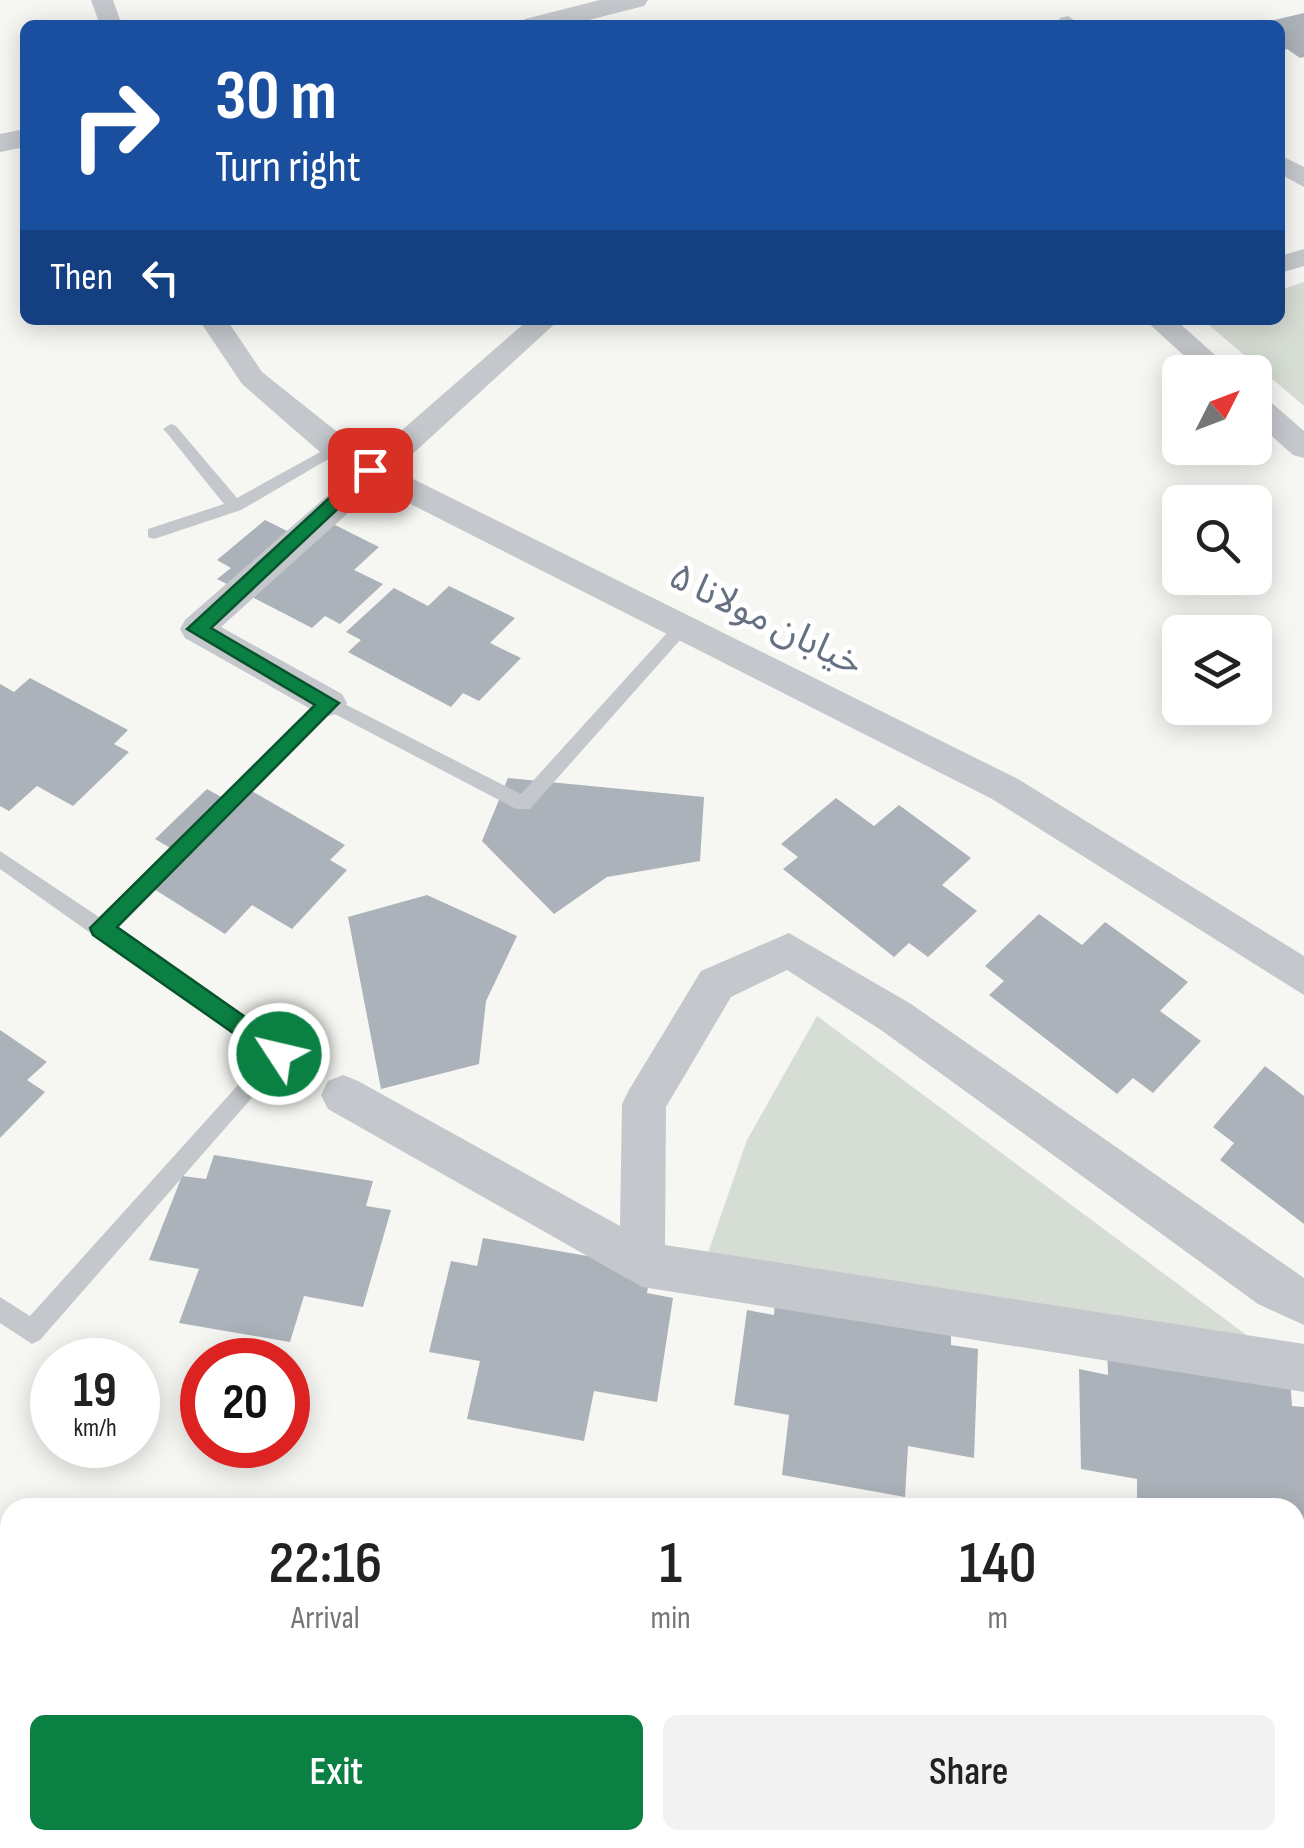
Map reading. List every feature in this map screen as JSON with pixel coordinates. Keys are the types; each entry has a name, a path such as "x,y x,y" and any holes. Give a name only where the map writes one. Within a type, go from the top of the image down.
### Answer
{"street":[{"path":"556,20 634,0"},
{"name":"خیابان مولانا ۵","path":"216,325 252,378 336,450 1005,790 1304,976"},
{"path":"329,703 197,629 370,470 539,325"},
{"path":"1166,325 1199,355"},
{"path":"1272,420 1304,448"},
{"path":"642,1264 644,1104 716,984 788,950 896,1017 1275,1288 1304,1302"},
{"path":"343,1095 642,1264 1304,1368"}],"lane":[{"path":"171,428 235,506"},
{"path":"154,533 235,506 336,450"},
{"path":"101,928 329,703 523,804 684,626"},
{"path":"0,859 279,1054 32,1332 0,1309"}],"shaded area":[{"path":"1304,282 1304,406 1272,379 1272,355 1244,355 1209,325 1285,325 1285,288"},
{"path":"817,1016 1272,1354 702,1270 747,1140"}],"building":[{"path":"1304,13 1304,57 1285,50 1285,20 1274,20"},
{"path":"319,517 379,547 354,570 383,584 340,624 325,616 312,628 217,579 231,568 217,560 265,520 297,536"},
{"path":"449,586 515,618 490,643 521,658 479,701 463,693 451,707 348,652 361,640 346,632 394,588 428,606"},
{"path":"30,678 128,730 114,744 129,752 73,806 37,786 9,811 0,806 0,684 14,692"},
{"path":"508,778 704,797 700,861 607,877 554,914 482,841"},
{"path":"238,783 345,845 330,860 347,870 292,929 252,905 225,934 154,889 187,858 155,839 207,789 223,798"},
{"path":"836,798 874,826 899,805 971,858 942,885 977,911 928,957 909,943 894,957 783,869 798,857 781,844"},
{"path":"427,895 517,936 486,1001 479,1064 381,1089 348,917"},
{"path":"1039,914 1082,945 1105,922 1188,982 1160,1011 1201,1041 1153,1093 1133,1078 1117,1094 989,995 1004,981 985,966"},
{"path":"0,1030 47,1062 27,1080 45,1092 0,1138"},
{"path":"1265,1066 1304,1096 1304,1224 1220,1160 1234,1143 1213,1127"},
{"path":"214,1155 373,1181 366,1206 391,1210 363,1307 304,1296 291,1338 267,1338 179,1323 199,1269 149,1260 182,1176 206,1179"},
{"path":"483,1238 651,1267 647,1293 673,1298 657,1402 594,1391 584,1441 467,1419 480,1361 429,1352 451,1261 477,1266"},
{"path":"776,1287 951,1317 951,1345 978,1349 974,1458 908,1446 905,1497 782,1475 789,1415 734,1405 747,1310 774,1315"},
{"path":"1107,1346 1290,1377 1292,1406 1304,1407 1304,1498 1137,1498 1137,1479 1081,1469 1079,1369 1108,1375"}],"route":[{"path":"279,1054 101,928 329,703 197,629 370,470"}]}
